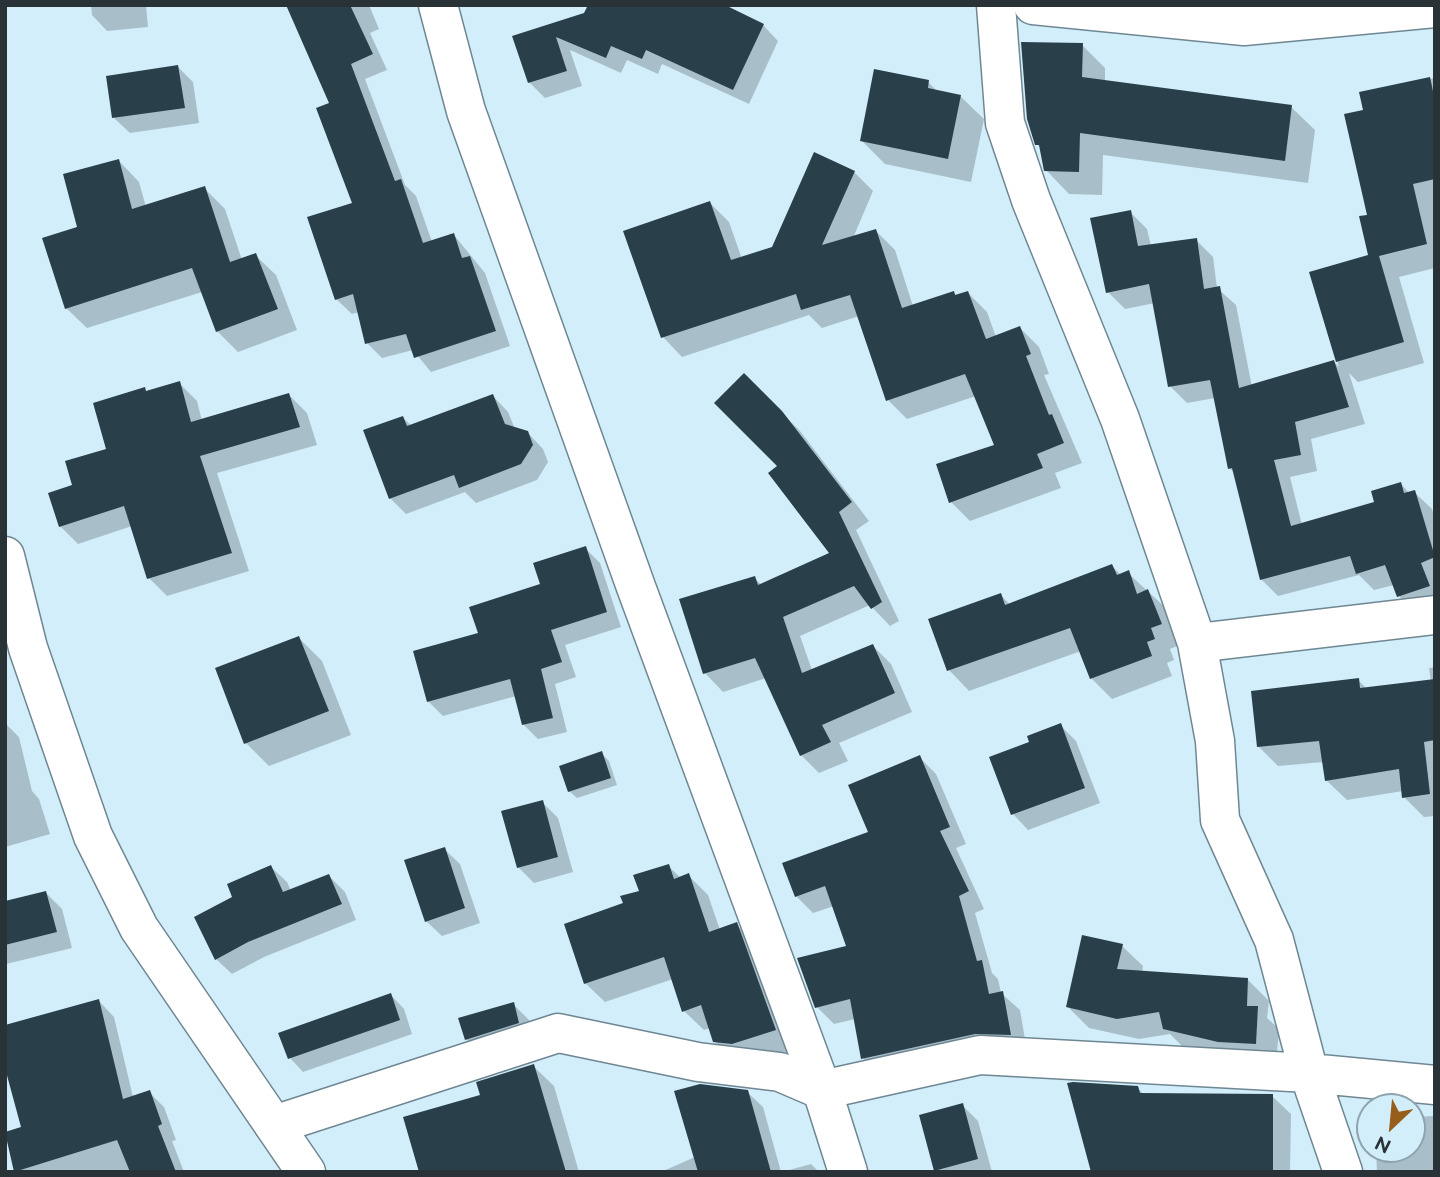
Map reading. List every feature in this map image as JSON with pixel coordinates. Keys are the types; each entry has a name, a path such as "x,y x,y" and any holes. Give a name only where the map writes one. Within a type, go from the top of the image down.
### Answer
{"main road":[{"path":"438,5 480,150 636,587 822,1090 848,1172"},
{"path":"996,5 1005,123 1031,200 1120,419 1197,643 1215,741 1220,820 1274,940 1309,1073 1343,1172"},
{"path":"1033,5 1244,26 1435,8"},
{"path":"5,556 28,648 93,836 139,928 306,1172"},
{"path":"1197,643 1435,615"},
{"path":"274,1125 558,1033 698,1062 780,1072 822,1090 980,1055 1309,1073 1435,1086"}],"building":[{"path":"286,5 350,5 373,54 351,64 395,181 401,179 423,243 454,233 462,258 470,256 496,331 414,358 406,334 365,344 353,294 335,300 307,217 352,203 316,108 329,103"},
{"path":"588,5 725,5 764,24 733,90 646,50 642,59 611,46 606,58 556,37 567,71 528,83 512,36 584,13"},
{"path":"1021,42 1083,43 1082,77 1292,105 1285,161 1080,133 1079,172 1044,171 1039,145 1035,145 1027,119"},
{"path":"178,65 185,108 112,118 106,76"},
{"path":"874,69 929,80 928,88 961,95 948,159 860,141"},
{"path":"1430,77 1435,101 1435,179 1413,184 1427,244 1379,256 1404,342 1336,362 1309,272 1368,255 1359,216 1367,215 1344,114 1363,110 1359,92"},
{"path":"814,152 855,171 822,245 876,229 902,308 954,291 955,295 968,291 986,339 1020,326 1031,354 1026,356 1049,415 1052,414 1064,443 1037,454 1043,468 949,503 936,464 994,445 965,374 886,401 850,295 801,310 796,294 661,338 623,231 710,201 731,260 772,247"},
{"path":"119,159 132,209 205,186 230,262 256,253 278,309 216,332 192,268 65,309 42,238 77,227 63,174"},
{"path":"1131,210 1138,246 1197,238 1204,289 1220,286 1239,388 1334,360 1349,407 1295,422 1301,455 1274,460 1291,526 1374,502 1371,491 1401,482 1404,493 1415,490 1435,557 1421,563 1430,586 1397,597 1385,565 1356,574 1350,556 1260,580 1232,468 1228,469 1210,380 1168,387 1149,284 1106,293 1090,218"},
{"path":"744,373 782,411 852,502 839,512 882,602 871,609 854,586 783,617 802,673 873,644 895,693 822,725 831,742 800,756 755,658 703,674 679,599 755,576 758,585 829,553 768,473 777,466 714,403"},
{"path":"180,381 191,422 289,393 300,427 200,456 232,553 147,579 124,506 59,527 48,493 72,485 65,461 106,449 93,403 145,387 146,391"},
{"path":"493,394 505,424 528,431 533,445 521,464 459,488 454,475 389,499 363,430 403,416 407,426"},
{"path":"586,546 607,612 551,630 562,662 541,669 553,718 522,725 510,679 427,702 413,651 478,633 469,607 540,584 533,563"},
{"path":"1112,564 1117,575 1129,570 1137,594 1148,589 1162,624 1151,628 1155,639 1147,642 1152,656 1090,679 1070,628 947,671 928,619 1001,593 1005,605"},
{"path":"299,636 329,711 244,744 215,668"},
{"path":"1359,678 1360,688 1435,679 1435,740 1424,742 1430,794 1402,798 1399,769 1325,781 1319,741 1257,747 1251,691"},
{"path":"1061,723 1085,788 1011,815 989,757 1029,742 1027,736"},
{"path":"602,751 611,778 568,792 559,766"},
{"path":"920,755 950,827 940,831 969,891 959,896 977,961 982,960 989,994 1003,991 1011,1035 975,1034 861,1059 850,999 815,1008 797,958 846,946 825,886 795,897 782,863 868,832 848,785"},
{"path":"543,800 558,857 517,868 501,811"},
{"path":"445,847 465,908 425,922 404,860"},
{"path":"669,864 674,879 689,873 709,932 737,922 776,1030 732,1044 713,1042 701,1005 682,1012 664,957 584,984 564,924 623,903 620,896 639,891 633,875"},
{"path":"271,865 283,892 329,874 342,904 248,942 215,960 194,917 232,897 227,884"},
{"path":"46,891 57,932 5,945 5,901"},
{"path":"1082,935 1123,944 1117,969 1248,978 1247,1006 1258,1006 1256,1044 1218,1042 1163,1029 1159,1012 1117,1019 1066,1007"},
{"path":"391,993 400,1020 288,1059 278,1033"},
{"path":"99,999 123,1099 150,1090 162,1124 158,1126 176,1172 130,1172 117,1140 14,1172 5,1132 21,1127 5,1068 5,1025"},
{"path":"514,1002 519,1023 465,1040 458,1018"},
{"path":"534,1064 566,1172 419,1172 403,1117 480,1095 476,1082"},
{"path":"1067,1083 1138,1086 1140,1093 1273,1094 1273,1172 1091,1172"},
{"path":"700,1084 748,1090 771,1172 698,1172 674,1091"},
{"path":"963,1103 978,1159 934,1171 919,1115"}]}
